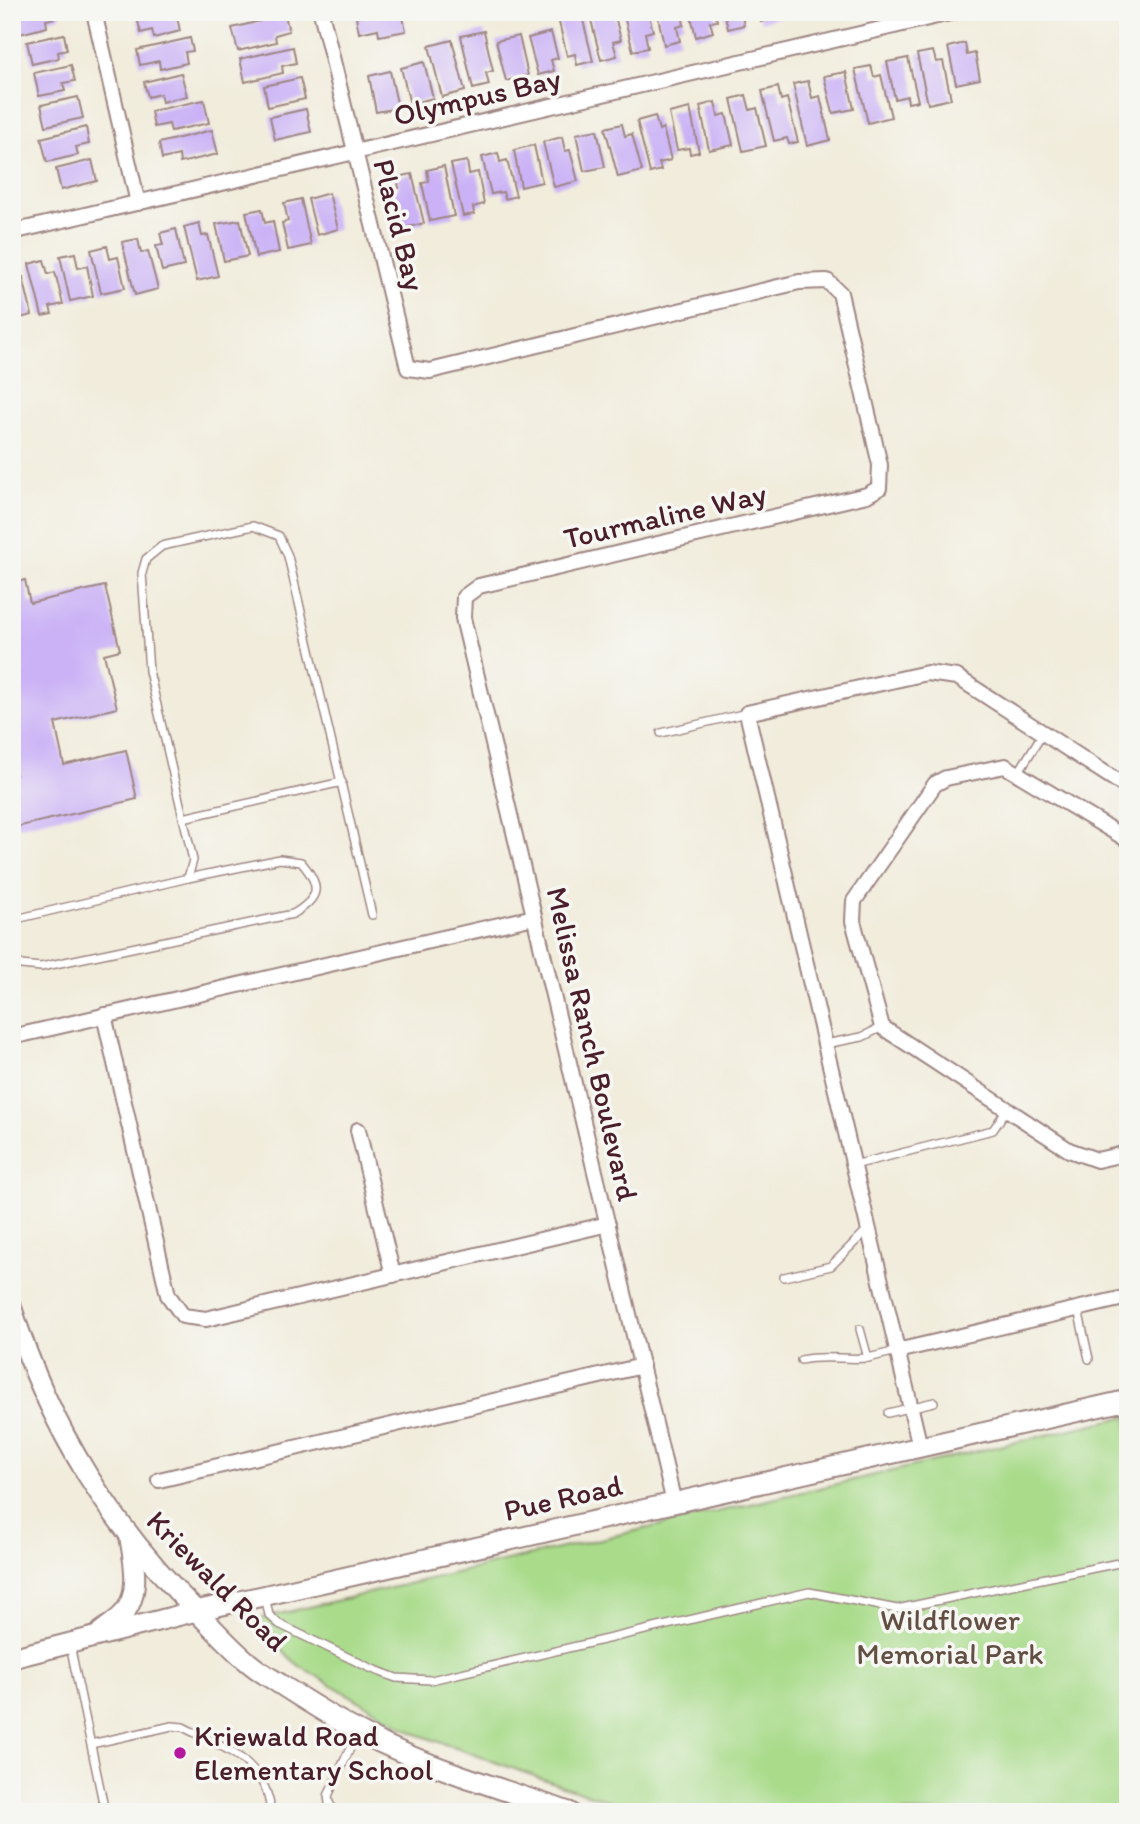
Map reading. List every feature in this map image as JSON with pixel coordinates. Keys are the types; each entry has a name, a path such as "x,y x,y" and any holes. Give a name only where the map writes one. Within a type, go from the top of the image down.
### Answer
{"street":[{"path":"94,12 138,203"},
{"name":"Placid Bay","path":"321,12 408,368 429,370 799,282 827,281 840,293 880,465 879,488"},
{"name":"Olympus Bay","path":"12,232 954,12"},
{"name":"Tourmaline Way","path":"464,597 479,586 867,495 879,488"},
{"name":"Melissa Ranch Boulevard","path":"464,597 463,618 674,1503"},
{"path":"920,1447 747,713 927,673 957,677 1128,788"},
{"path":"1128,840 1005,766 946,778 934,784 854,901 853,921 882,1027 1069,1150 1097,1160 1128,1153"},
{"path":"12,1037 534,916"},
{"path":"104,1016 168,1295 183,1315 206,1319 608,1224"},
{"path":"358,1130 393,1275"},
{"path":"897,1351 1128,1297"},
{"name":"Kriewald Road","path":"12,1309 29,1361 60,1429 96,1492 129,1538 248,1663 320,1710 358,1731 447,1771 569,1812"},
{"path":"159,1480 642,1366"},
{"name":"Pue Road","path":"12,1658 196,1611 1128,1400"},
{"path":"96,1636 124,1613 130,1602 134,1562 129,1538"}],"lane":[{"path":"187,878 193,860 149,671 142,573 146,558 162,546 253,526 279,536 288,556 372,915"},
{"path":"662,733 747,713"},
{"path":"1018,773 1043,733"},
{"path":"183,818 342,782"},
{"path":"12,920 187,878 280,859 301,862 312,874 315,892 310,904 293,914 280,917 41,967 21,965 12,957"},
{"path":"825,1044 862,1037 882,1027"},
{"path":"853,1165 993,1130 1007,1109"},
{"path":"784,1277 831,1266 868,1229"},
{"path":"1078,1309 1089,1359"},
{"path":"860,1329 868,1359"},
{"path":"801,1360 813,1357 868,1359 897,1351"},
{"path":"888,1413 934,1402"},
{"path":"265,1596 269,1615 278,1624 396,1678 431,1680 809,1592 897,1609 1128,1561"},
{"path":"70,1643 105,1812"},
{"path":"91,1744 172,1726 183,1727 245,1759 258,1775 271,1812"},
{"path":"335,1812 328,1796 358,1731"}],"green space":[{"name":"Wildflower Memorial Park","path":"1128,1416 1128,1812 647,1812 565,1787 414,1733 298,1665 249,1621"}],"building":[{"path":"12,12 59,12 60,17 46,20 47,27 12,36"},
{"path":"158,12 176,12 180,31 154,38 152,30 141,33 137,18"},
{"path":"233,12 258,12 259,13 234,19"},
{"path":"380,12 402,12 406,31 379,36 378,29 359,33 356,17"},
{"path":"581,12 593,61 577,65 575,54 567,56 558,18"},
{"path":"589,12 614,12 621,40 613,42 617,56 601,60"},
{"path":"623,12 648,12 653,31 645,33 648,48 633,51"},
{"path":"657,12 682,12 684,25 677,27 680,41 664,45"},
{"path":"690,12 715,12 717,21 710,22 713,32 696,37"},
{"path":"724,12 741,12 744,25 728,29"},
{"path":"758,12 781,12 782,16 761,22"},
{"path":"285,15 289,31 275,35 276,42 238,51 232,28"},
{"path":"484,31 493,71 486,73 489,85 473,89 461,36"},
{"path":"551,32 558,58 551,60 554,71 538,75 528,38"},
{"path":"64,34 67,50 58,52 59,58 32,64 27,42"},
{"path":"519,36 528,75 506,81 496,41"},
{"path":"190,38 193,51 185,52 187,63 160,69 159,61 140,65 137,50"},
{"path":"452,40 465,91 442,97 429,46"},
{"path":"965,43 967,55 975,53 980,79 956,84 948,47"},
{"path":"293,47 296,63 282,66 283,73 245,82 240,59"},
{"path":"933,51 936,62 943,61 951,99 928,104 917,54"},
{"path":"908,58 918,101 908,103 907,96 895,99 887,62"},
{"path":"424,62 433,98 410,104 401,68"},
{"path":"71,65 75,81 63,83 65,91 39,96 34,73"},
{"path":"871,66 874,77 881,75 891,117 868,123 855,69"},
{"path":"390,71 398,108 376,112 369,76"},
{"path":"846,72 854,109 833,113 824,76"},
{"path":"181,73 187,96 162,102 160,94 148,97 144,82"},
{"path":"300,78 305,99 268,107 264,86"},
{"path":"808,81 812,98 820,96 830,140 807,146 793,84"},
{"path":"778,87 781,100 787,98 798,142 789,144 787,138 774,141 762,91"},
{"path":"746,95 750,110 757,108 766,146 743,151 731,99"},
{"path":"78,97 83,118 46,126 41,105"},
{"path":"204,100 209,123 171,131 169,124 154,127 151,111"},
{"path":"715,102 718,116 726,114 733,145 709,150 700,106"},
{"path":"690,108 699,152 690,154 689,148 677,150 669,113"},
{"path":"306,109 311,132 275,140 270,117"},
{"path":"655,116 659,130 663,128 671,160 659,163 661,170 650,173 637,121"},
{"path":"622,124 625,136 632,134 642,171 618,177 605,128"},
{"path":"86,127 89,144 76,147 78,155 47,162 41,138"},
{"path":"212,130 218,154 180,163 179,155 162,159 159,143"},
{"path":"597,130 605,167 584,171 576,134"},
{"path":"562,137 565,151 570,150 578,181 554,187 543,142"},
{"path":"534,145 542,182 521,187 514,150"},
{"path":"498,153 500,162 507,160 516,196 505,199 503,192 491,194 482,157"},
{"path":"92,160 97,181 61,190 56,169"},
{"path":"467,161 469,174 478,172 484,204 473,207 474,214 463,216 451,164"},
{"path":"444,166 454,216 430,221 422,183 429,182 427,170"},
{"path":"412,174 424,223 401,229 391,190 399,188 397,177"},
{"path":"329,193 338,229 317,235 308,199"},
{"path":"301,199 311,245 288,250 282,223 288,221 284,203"},
{"path":"262,209 265,223 273,221 279,252 256,257 246,212"},
{"path":"240,220 248,256 224,261 216,224"},
{"path":"199,223 202,236 208,235 218,276 197,281 184,227"},
{"path":"176,229 184,266 162,271 156,246 163,245 160,233"},
{"path":"138,239 141,253 148,251 158,289 135,295 122,242"},
{"path":"107,246 110,259 118,257 125,288 101,293 91,250"},
{"path":"75,253 78,268 87,266 93,296 70,301 60,256"},
{"path":"44,260 48,274 55,272 63,304 50,307 52,314 42,316 29,264"},
{"path":"12,267 16,279 23,277 32,315 12,320"},
{"path":"25,580 30,603 105,586 120,650 104,654 117,708 55,723 64,765 126,750 137,799 12,828 12,776 16,775 12,760 12,583"}],"place":[{"name":"Kriewald Road Elementary School","path":"180,1753"}]}
